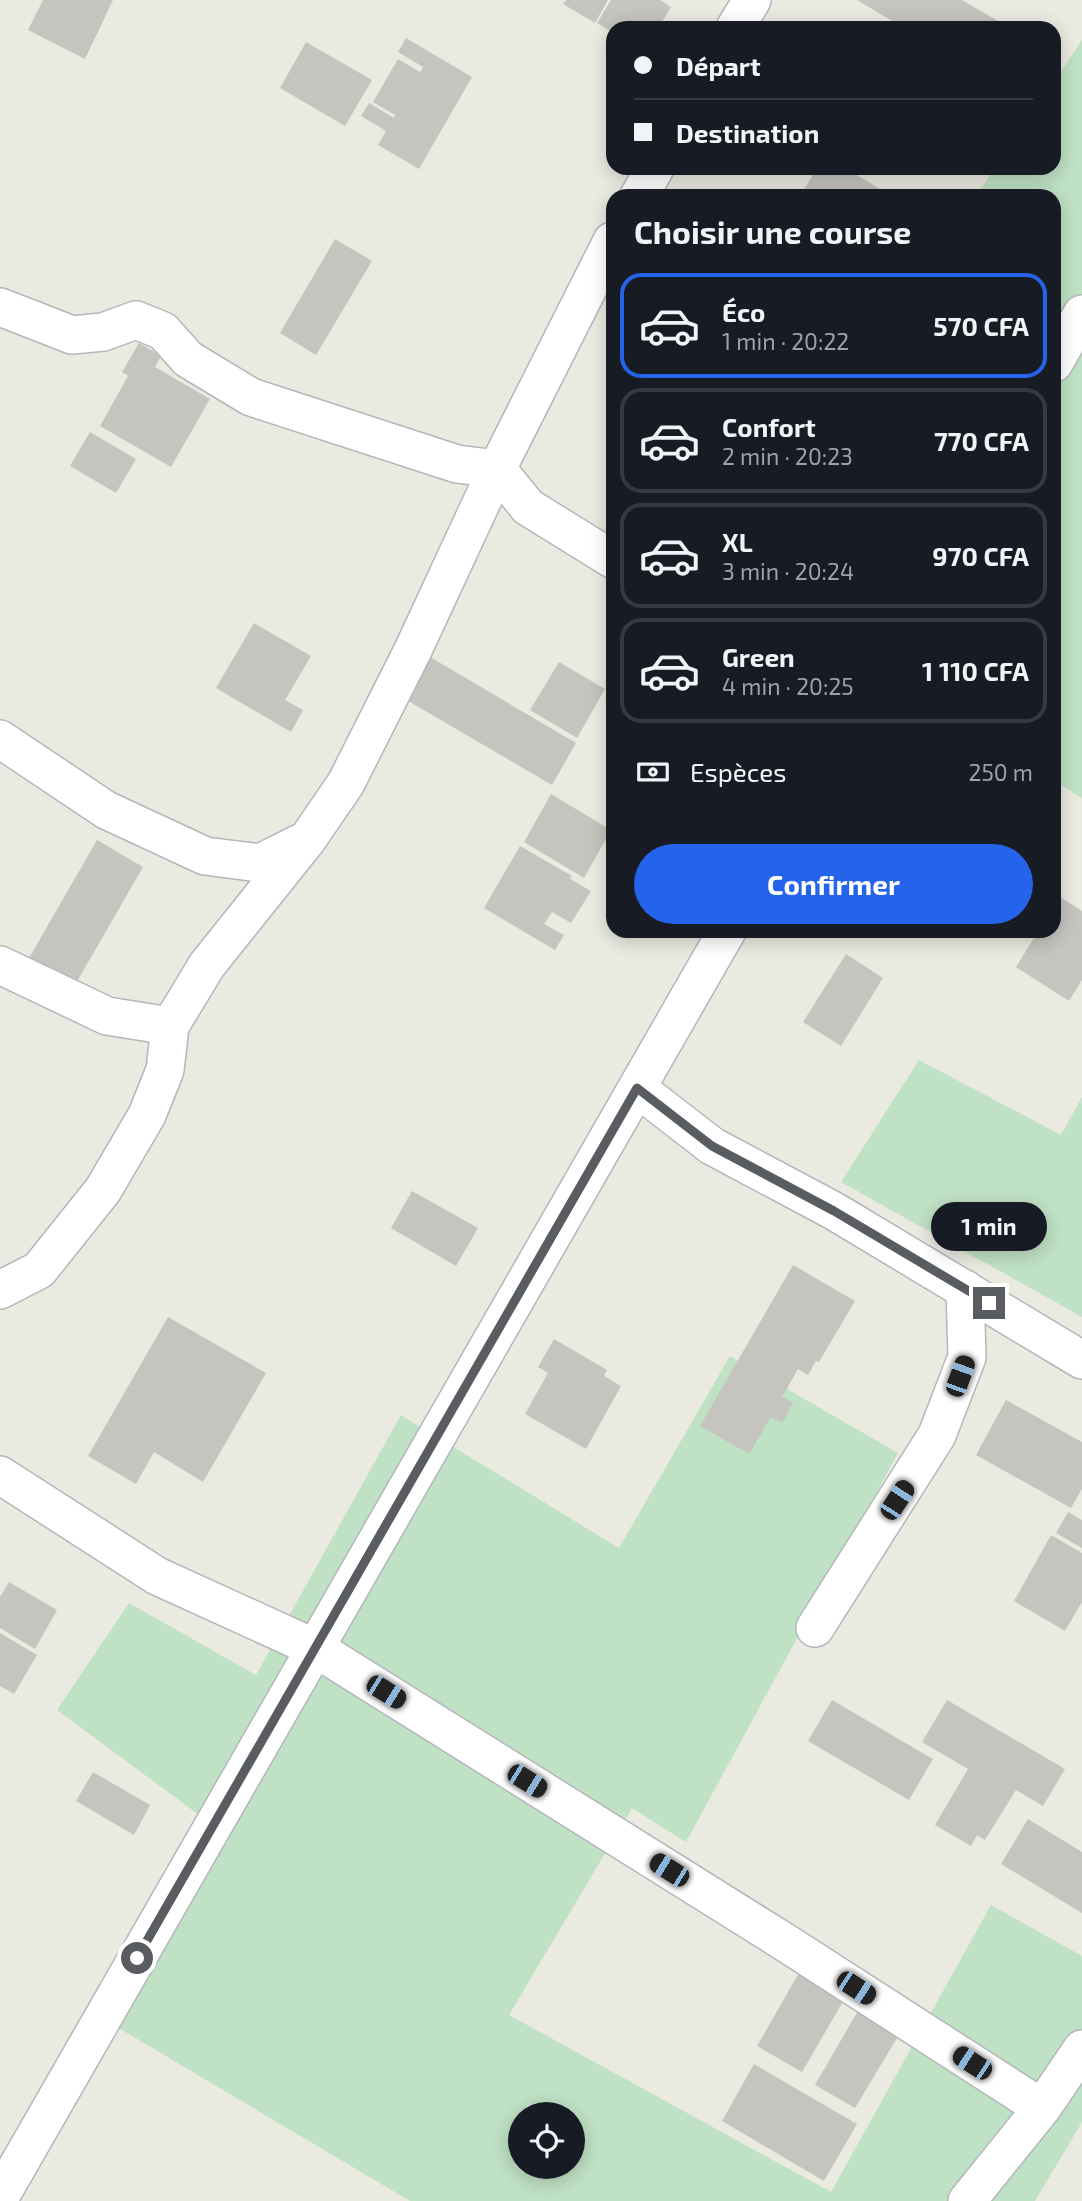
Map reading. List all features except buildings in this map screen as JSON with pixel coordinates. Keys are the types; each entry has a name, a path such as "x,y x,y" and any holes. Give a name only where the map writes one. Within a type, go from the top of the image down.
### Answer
{"street":[{"path":"739,21 752,0"},
{"path":"0,1290 39,1270 103,1190 147,1115 165,1070 170,1026 207,965 307,840 346,783 413,650 497,469 606,253"},
{"path":"0,307 72,335 103,332 136,320 163,331 188,359 251,397 457,464 497,469 528,507 606,555"},
{"path":"1061,351 1082,314"},
{"path":"0,739 106,810 205,856 260,863 307,840"},
{"path":"0,2197 723,938"},
{"path":"0,965 107,1016 170,1026"},
{"path":"637,1088 712,1146 834,1211 1082,1360"},
{"path":"815,1628 937,1436 967,1357 965,1289"},
{"path":"0,1475 157,1576 315,1648 775,1936 1042,2108"},
{"path":"967,2201 1042,2108 1082,2049"}],"green space":[{"path":"1082,40 1082,798 1061,785 1061,189 981,189 990,175 1061,175 1061,72"},
{"path":"919,1060 1061,1135 1082,1097 1082,1317 841,1182"},
{"path":"730,1356 898,1453 686,1842 632,1808 509,2015 831,2192 991,1905 1082,1956 1082,2122 1035,2201 410,2201 95,2014 210,1823 57,1710 129,1603 256,1675 401,1415 619,1548"}],"route":[{"path":"137,1958 637,1088 712,1146 834,1211 989,1303"}]}
